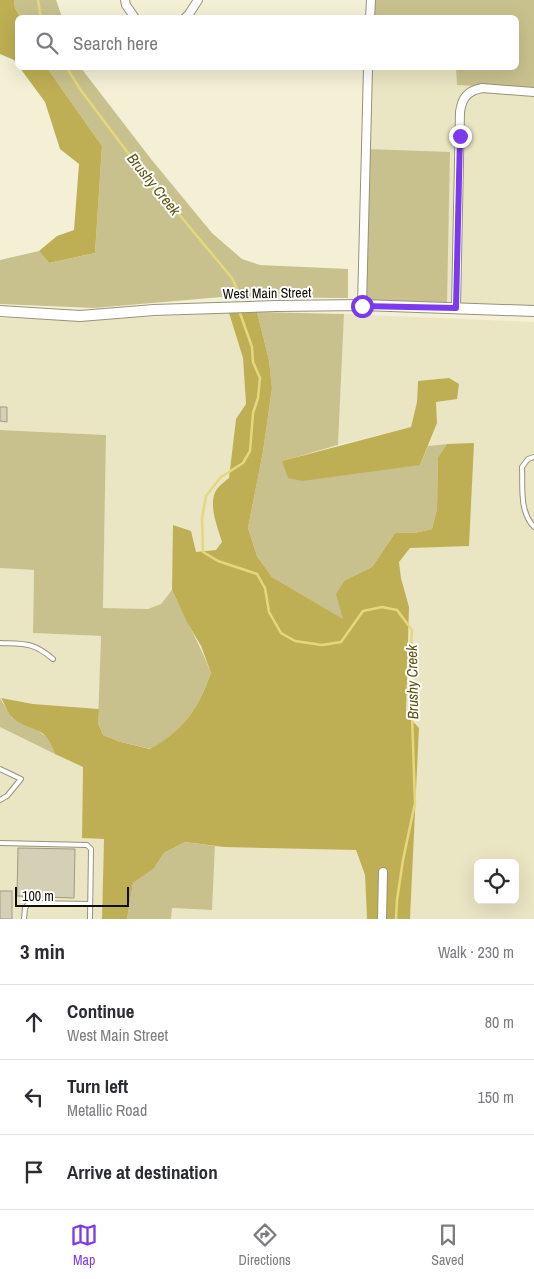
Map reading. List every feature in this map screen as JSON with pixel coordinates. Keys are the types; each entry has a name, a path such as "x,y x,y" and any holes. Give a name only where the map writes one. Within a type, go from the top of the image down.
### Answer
{"main road":[{"name":"West Main Street","path":"0,312 80,316 154,310 276,306 362,306 534,311"}],"street":[{"path":"125,0 133,15"},
{"path":"188,15 198,0"},
{"path":"370,15 371,0"},
{"path":"362,306 368,70"},
{"path":"456,308 460,112 462,102 467,94 482,88 534,92"},
{"path":"382,919 384,872"}],"lane":[{"path":"534,457 528,459 522,467 523,502 527,519 534,527"},
{"path":"0,643 31,645 41,649 53,659"},
{"path":"0,769 21,778 7,796 0,800"},
{"path":"0,843 89,846 92,849 90,919"},
{"path":"24,919 25,908 29,902 90,904"}],"shaded area":[{"path":"0,0 14,0 15,8 19,15 15,15 15,61 0,54"},
{"path":"14,0 56,0 61,15 19,15 15,8"},
{"path":"372,0 534,0 534,89 457,85 456,70 519,70 519,15 371,15"},
{"path":"21,70 48,70 102,146 95,253 49,263 39,251 57,236 74,230 79,164 60,149 45,102"},
{"path":"48,70 83,70 151,159 212,233 242,259 260,265 348,269 348,298 222,297 94,308 0,304 0,260 39,251 49,263 95,253 102,146"},
{"path":"368,70 456,70 457,85 534,89 534,307 447,303 446,297 366,149"},
{"path":"366,149 450,152 447,303 368,301 361,295"},
{"path":"257,312 344,314 338,445 283,461 420,465 428,446 447,444 438,457 437,509 432,529 415,533 395,533 372,567 345,580 344,620 272,577 257,556 248,528 263,452 272,388 269,360"},
{"path":"257,312 269,360 272,388 263,452 248,528 257,556 272,577 343,619 336,594 345,580 372,567 395,533 415,533 432,529 437,509 438,457 447,444 474,443 469,546 410,548 399,562 401,578 409,607 406,714 419,728 410,919 367,919 365,875 356,850 224,847 185,842 164,853 154,868 133,883 127,919 102,919 104,839 82,838 83,767 55,754 47,738 12,717 1,698 33,704 99,709 98,723 103,735 121,742 150,749 162,742 181,726 195,708 211,673 201,646 172,590 173,525 191,531 196,552 216,550 222,542 214,515 214,495 217,489 229,478 236,419 246,404 243,358 229,313"},
{"path":"229,313 243,358 246,404 236,419 229,478 217,489 216,521 223,542 216,550 195,552 174,525 172,590 161,604 148,609 103,608 106,435 0,430 0,318 91,320"},
{"path":"344,314 534,322 534,919 410,919 419,728 406,714 409,607 401,578 399,561 410,548 447,444 428,446 437,423 436,402 418,381 417,402 411,427 338,445"},
{"path":"449,378 459,384 457,399 436,402 437,423 420,465 302,481 288,478 282,461 411,427 417,402 418,381"},
{"path":"0,430 106,435 103,608 148,609 161,604 172,590 211,673 195,708 181,726 163,742 151,749 121,742 103,735 98,723 101,636 33,633 34,570 0,568"},
{"path":"0,568 34,570 33,633 101,636 99,709 33,704 0,698"},
{"path":"0,698 12,718 34,728 51,740 55,754 0,727"},
{"path":"0,727 83,767 82,838 104,839 102,919 0,919"},
{"path":"185,842 215,846 212,910 172,908 171,919 127,919 133,883 156,865 164,853"},
{"path":"215,846 356,850 365,875 367,919 171,919 171,908 212,910"}],"building":[{"path":"0,407 7,407 7,422 0,421"},
{"path":"18,848 75,849 74,898 17,896"},
{"path":"0,891 12,891 12,919 0,919"}],"waterway":[{"name":"Brushy Creek","path":"38,0 40,15"},
{"name":"Brushy Creek","path":"68,70 80,89 128,153 232,278 237,289 236,301"},
{"name":"Brushy Creek","path":"240,313 252,347 253,362 260,378 258,398 253,413 250,451 243,463 221,477 206,496 202,518 203,552 218,561 257,574 265,588 269,612 281,633 295,641 322,645 341,642 363,611 382,607 397,610 412,630 410,656 415,803 403,860 396,919"}],"route":[{"path":"362,306 456,308 460,136"}]}
